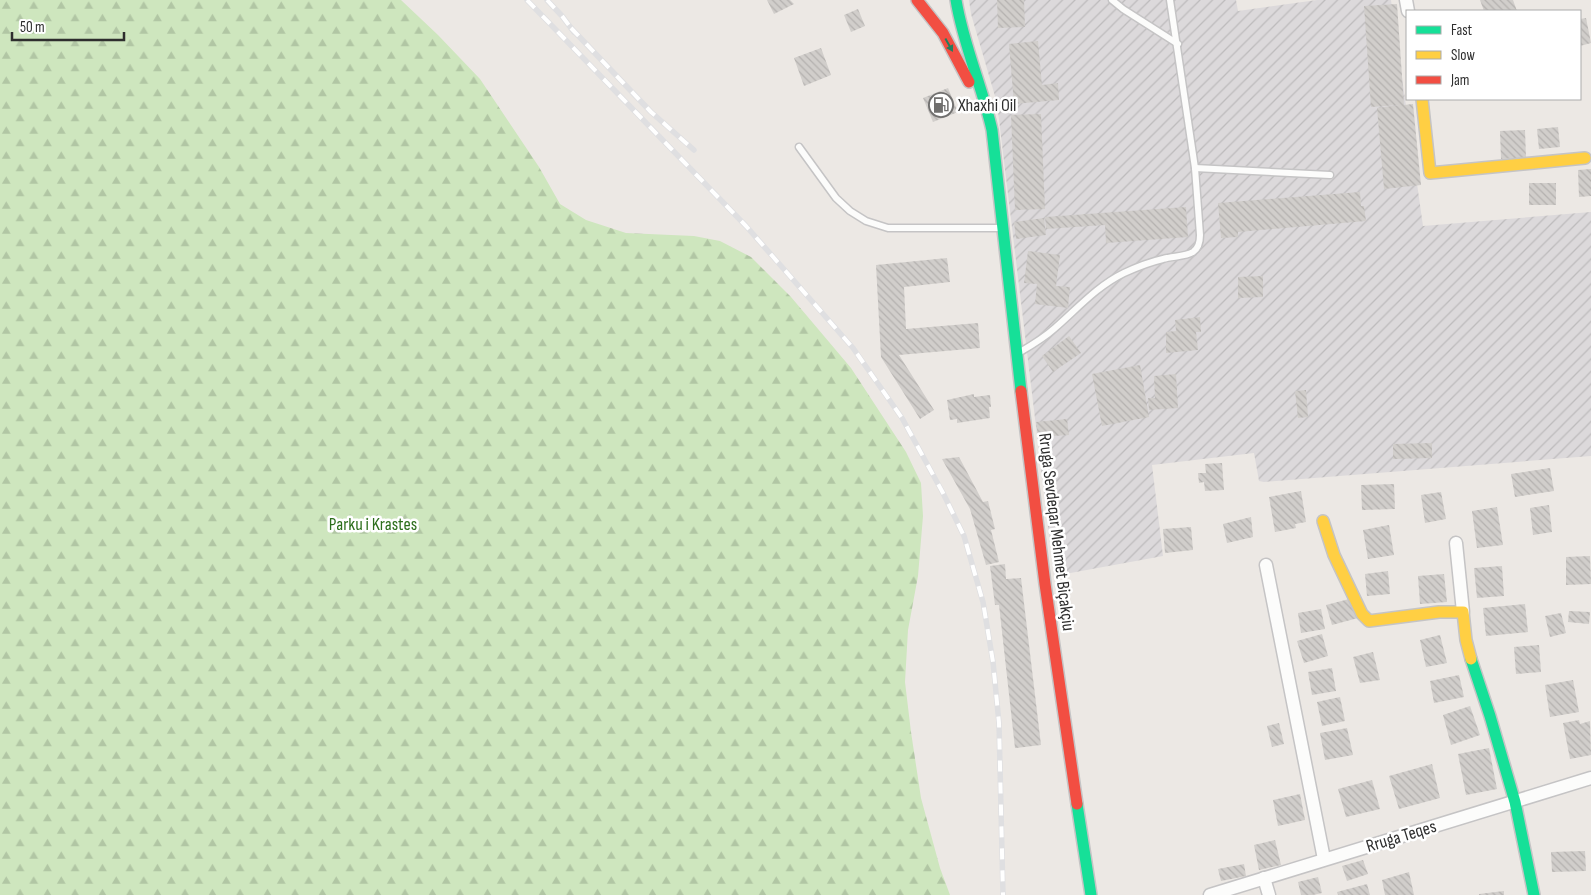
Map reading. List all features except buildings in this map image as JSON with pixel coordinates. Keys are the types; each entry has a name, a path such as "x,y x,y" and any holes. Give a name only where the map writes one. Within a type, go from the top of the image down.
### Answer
{"main road":[{"path":"917,0 942,33 968,80 978,107 996,173"},
{"path":"956,0 960,24 986,103 992,130 996,173"},
{"path":"944,6 970,54"},
{"path":"1422,100 1430,173 1585,158"},
{"name":"Rruga Sevdeqar Mehmet Biçakçiu","path":"996,173 1016,354 1045,584 1091,895"},
{"path":"1323,521 1334,555 1362,614 1369,621 1449,611 1463,612 1466,640 1473,668 1515,802 1534,895"}],"street":[{"path":"1456,543 1463,612"},
{"path":"1266,565 1324,859"},
{"name":"Rruga Teqes","path":"1210,895 1591,778"},
{"path":"1264,878 1269,895"}],"lane":[{"path":"1112,0 1178,44"},
{"path":"1016,354 1035,344 1098,288 1117,276 1164,258 1191,253 1196,250 1200,243 1195,168 1170,0"},
{"path":"799,147 836,198 850,211 866,221 888,228 1002,228"},
{"path":"1195,168 1330,175"}],"shaded area":[{"path":"969,0 1236,0 1238,11 1317,0 1391,0 1423,226 1591,212 1591,456 1264,482 1259,481 1254,453 1152,465 1163,556 1054,576 997,103 971,14"}],"green space":[{"name":"Parku i Krastes","path":"0,0 401,0 480,79 539,167 560,204 586,220 626,233 694,236 720,241 751,257 791,297 851,368 906,452 921,483 923,516 918,576 908,630 905,682 921,798 940,868 950,895 0,895"}],"railway":[{"path":"527,0 746,226 853,348 902,418 943,493 964,536 983,602 993,662 999,723 1003,895"},
{"path":"547,0 574,32"},
{"path":"571,28 651,112 694,150"}],"traffic: fast":[{"path":"956,0 963,33 992,130 1021,391"},
{"path":"1471,659 1515,802 1534,895"},
{"path":"1077,804 1091,895"}],"traffic: slow":[{"path":"1422,100 1430,173 1585,158"},
{"path":"1323,521 1334,555 1362,614 1369,621 1439,612 1463,612 1466,640 1471,659"}],"traffic: jam":[{"path":"917,0 943,33 969,82"},
{"path":"1021,391 1045,584 1077,804"}],"place":[{"name":"Xhaxhi Oil","path":"941,105"}]}
